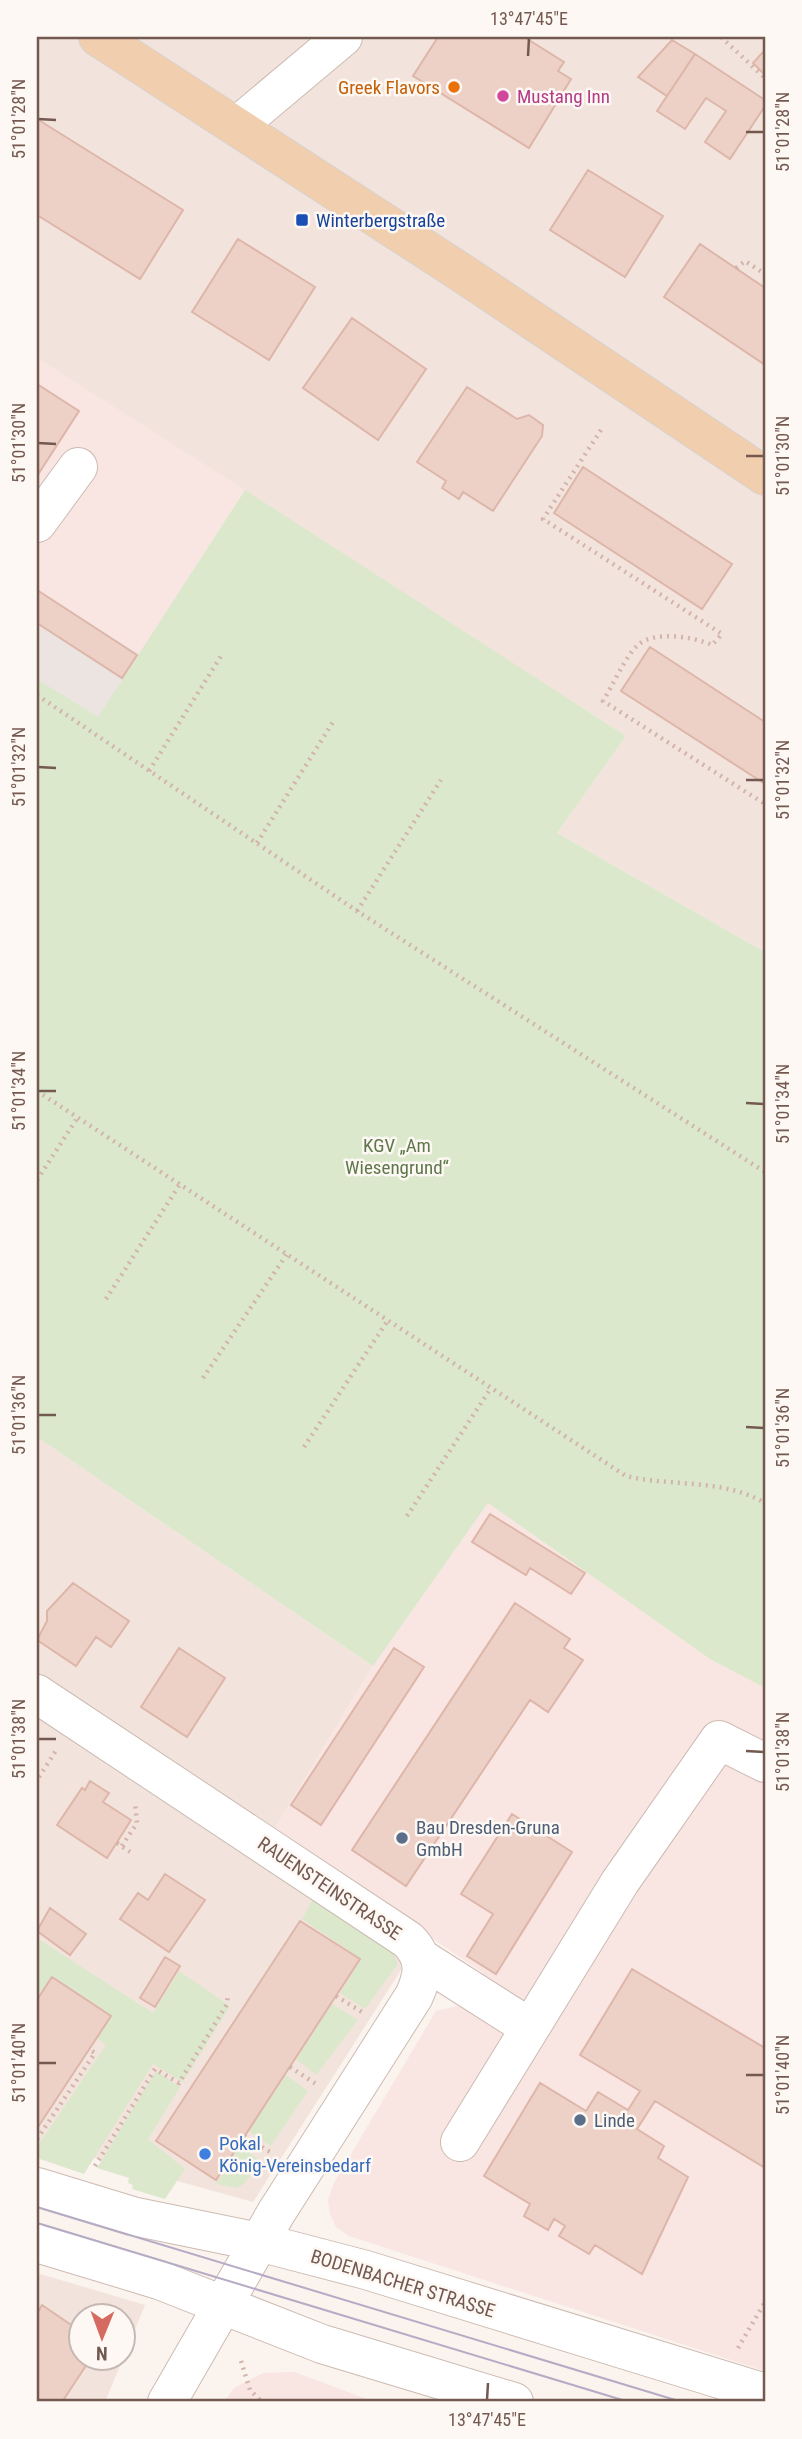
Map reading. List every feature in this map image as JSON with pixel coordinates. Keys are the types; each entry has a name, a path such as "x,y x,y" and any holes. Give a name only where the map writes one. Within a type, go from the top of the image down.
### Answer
{"main road":[{"path":"98,37 765,476"}],"street":[{"path":"237,126 343,37"},
{"path":"37,523 78,467"},
{"name":"RAUENSTEINSTRASSE","path":"37,1695 312,1874 408,1940 418,1950 422,1959 529,2026"},
{"path":"460,2142 620,1882 719,1740 765,1763"},
{"path":"167,2402 329,2126 414,1996 422,1978 422,1959"},
{"name":"BODENBACHER STRASSE","path":"37,2187 131,2216 259,2242 366,2270 765,2393"},
{"path":"37,2243 143,2275 322,2344 514,2402"}],"path":[{"path":"721,37 765,78"},
{"path":"736,268 745,261 765,274"},
{"path":"601,430 543,519 722,634 712,645 697,638 654,638 638,644 603,701 765,804"},
{"path":"149,771 221,656"},
{"path":"37,695 357,911 765,1172"},
{"path":"257,843 333,722"},
{"path":"357,911 441,780"},
{"path":"37,1091 626,1476 648,1481 684,1481 707,1485 765,1503"},
{"path":"37,1180 78,1117"},
{"path":"106,1299 180,1184"},
{"path":"204,1378 286,1254"},
{"path":"304,1447 388,1320"},
{"path":"407,1516 491,1388"},
{"path":"39,1777 62,1741"},
{"path":"130,1852 120,1844 136,1823 135,1798"},
{"path":"73,2199 155,2069 179,2083 228,2004 228,1994"},
{"path":"336,1996 372,2017"},
{"path":"37,2139 56,2106 95,2053 89,2049"},
{"path":"290,2067 324,2090"},
{"path":"244,2136 279,2157"},
{"path":"719,2378 765,2302"},
{"path":"241,2361 250,2390 262,2402"}],"shaded area":[{"path":"37,37 765,37 765,952 557,833 626,736 37,358"},
{"path":"37,358 245,490 139,654 37,589"},
{"path":"37,589 139,654 98,718 37,679"},
{"path":"37,1437 373,1666 274,1830 424,1934 253,2202 37,2142"},
{"path":"488,1503 710,1659 765,1688 765,2371 349,2236 336,2227 330,2214 328,2200 334,2183 436,2011 462,2005 483,1973 274,1830 373,1666"},
{"path":"37,2273 135,2302 66,2302 66,2372 117,2372 105,2402 37,2402"},
{"path":"136,2302 145,2305 136,2327"},
{"path":"293,2372 375,2402 224,2402 234,2388 263,2373"}],"green space":[{"name":"KGV „Am Wiesengrund“","path":"245,490 626,736 557,833 765,952 765,1688 710,1659 488,1503 373,1666 37,1437 37,679 98,717"},
{"path":"315,1896 392,1949 398,1964 365,2009 340,1993 361,1959 302,1919"},
{"path":"37,1938 153,2013 179,1971 230,2006 183,2082 153,2064 84,2174 37,2158 37,2147 106,2045 97,2038 112,2016 52,1976 37,1999"},
{"path":"332,2004 358,2020 316,2075 296,2059"},
{"path":"156,2071 180,2087 148,2139 185,2169 165,2199 132,2189 133,2185 128,2183 129,2178 97,2168"},
{"path":"286,2075 308,2091 271,2146 249,2131"},
{"path":"240,2146 260,2160 245,2183 237,2188 216,2184"}],"building":[{"name":"Mustang Inn","path":"438,37 524,37 564,62 558,71 571,79 529,148 413,76"},
{"path":"672,40 695,54 667,96 638,77"},
{"path":"765,50 765,75 753,63"},
{"path":"695,54 765,100 765,106 730,159 705,142 726,111 706,98 685,129 657,111"},
{"path":"37,119 183,210 140,279 37,215"},
{"path":"588,170 663,216 625,277 550,230"},
{"path":"238,239 315,287 269,360 192,312"},
{"path":"700,244 765,288 765,365 664,297"},
{"path":"352,318 426,369 378,440 303,388"},
{"path":"37,384 79,411 37,476"},
{"path":"467,387 517,419 529,415 543,425 542,436 493,511 463,492 459,499 442,488 446,481 417,462"},
{"path":"583,467 732,564 702,609 554,513"},
{"path":"37,590 137,655 122,678 37,623"},
{"path":"650,647 765,722 765,784 621,691"},
{"path":"490,1514 585,1573 571,1594 530,1568 526,1575 472,1542"},
{"path":"73,1583 129,1621 111,1647 96,1637 76,1666 37,1640 47,1621 47,1611"},
{"path":"515,1603 570,1639 564,1648 583,1660 548,1712 530,1700 406,1886 352,1850"},
{"path":"179,1648 225,1678 187,1737 141,1707"},
{"path":"394,1648 424,1667 321,1825 291,1805"},
{"path":"90,1781 109,1793 103,1802 131,1820 107,1858 57,1825 82,1788 85,1790"},
{"path":"512,1814 572,1852 496,1974 467,1956 493,1914 461,1894"},
{"path":"165,1874 205,1900 169,1952 120,1919 138,1893 148,1900"},
{"path":"50,1908 86,1934 70,1955 37,1931"},
{"path":"300,1921 360,1959 216,2180 156,2141"},
{"path":"165,1957 180,1966 155,2007 140,1998"},
{"name":"Linde","path":"632,1969 765,2048 765,2168 655,2101 637,2129 664,2146 658,2158 688,2177 642,2274 595,2245 589,2254 559,2236 565,2226 554,2219 548,2230 524,2216 530,2204 484,2176 540,2083 586,2111 598,2092 628,2110 640,2091 580,2055"},
{"path":"52,1977 111,2016 38,2127 37,2000"},
{"path":"42,2305 66,2321 66,2372 82,2372 62,2402 37,2402 37,2314"}],"tram line":[{"path":"37,2207 682,2402"},
{"path":"37,2223 629,2402"}],"place":[{"name":"Greek Flavors","path":"454,87"},
{"name":"Mustang Inn","path":"503,96"},
{"name":"Winterbergstraße","path":"302,220"},
{"name":"Bau Dresden-Gruna GmbH","path":"402,1838"},
{"name":"Linde","path":"580,2120"},
{"name":"Pokal König-Vereinsbedarf","path":"205,2154"}]}
